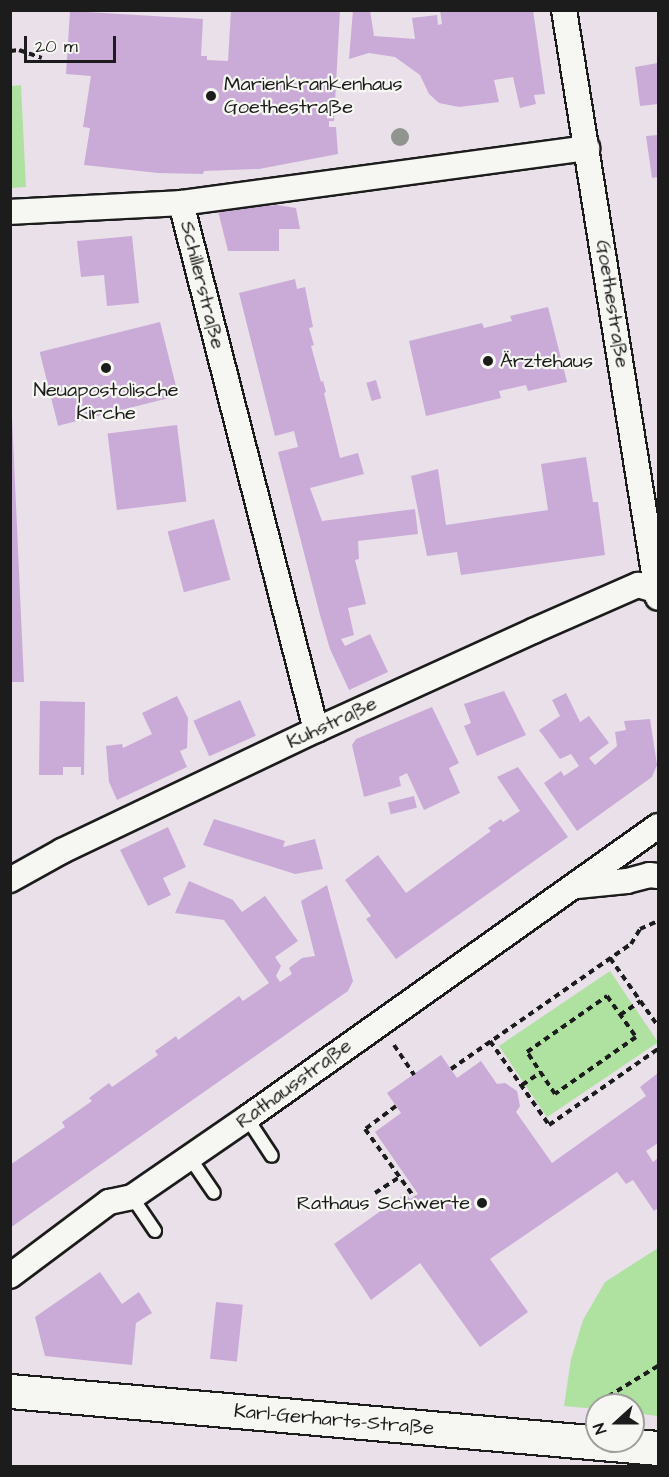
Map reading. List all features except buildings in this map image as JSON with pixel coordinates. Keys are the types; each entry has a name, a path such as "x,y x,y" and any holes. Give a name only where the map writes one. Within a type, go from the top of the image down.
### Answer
{"main road":[{"name":"Karl-Gerharts-Straße","path":"10,1391 658,1448"}],"street":[{"name":"Goethestraße","path":"564,10 658,593"},
{"name":"Schillerstraße","path":"316,730 181,203 587,148"},
{"path":"10,212 181,203"},
{"name":"Kuhstraße","path":"10,880 62,851 316,730 638,585 658,593"},
{"name":"Rathausstraße","path":"10,1276 110,1202 132,1197 190,1158 378,1023 577,886 658,826"},
{"name":"Rathausstraße","path":"577,886 627,881 649,875 658,876"}],"lane":[{"path":"247,1118 272,1156"},
{"path":"190,1158 214,1193"},
{"path":"132,1197 155,1231"}],"path":[{"path":"10,51 19,50 42,58"},
{"path":"451,1069 631,944 640,929 658,921"},
{"path":"610,958 658,1026"},
{"path":"607,996 620,1015 636,1037 555,1094 527,1052 607,996"},
{"path":"620,1015 641,1001"},
{"path":"490,1041 549,1125 658,1049"},
{"path":"405,1061 414,1075"},
{"path":"522,1085 541,1072"},
{"path":"396,1106 365,1129 414,1197"},
{"path":"375,1193 400,1177"},
{"path":"614,1393 658,1366"}],"green space":[{"path":"21,85 26,187 11,188 11,86"},
{"path":"610,971 658,1042 547,1117 499,1046"},
{"path":"658,1248 658,1416 645,1414 645,1393 585,1393 585,1408 564,1406 571,1359 583,1320 605,1282"}],"place":[{"name":"Marienkrankenhaus Goethestraße","path":"211,96"},
{"name":"Ärztehaus","path":"488,361"},
{"name":"Neuapostolische Kirche","path":"106,368"},
{"name":"Rathaus Schwerte","path":"482,1203"}]}
